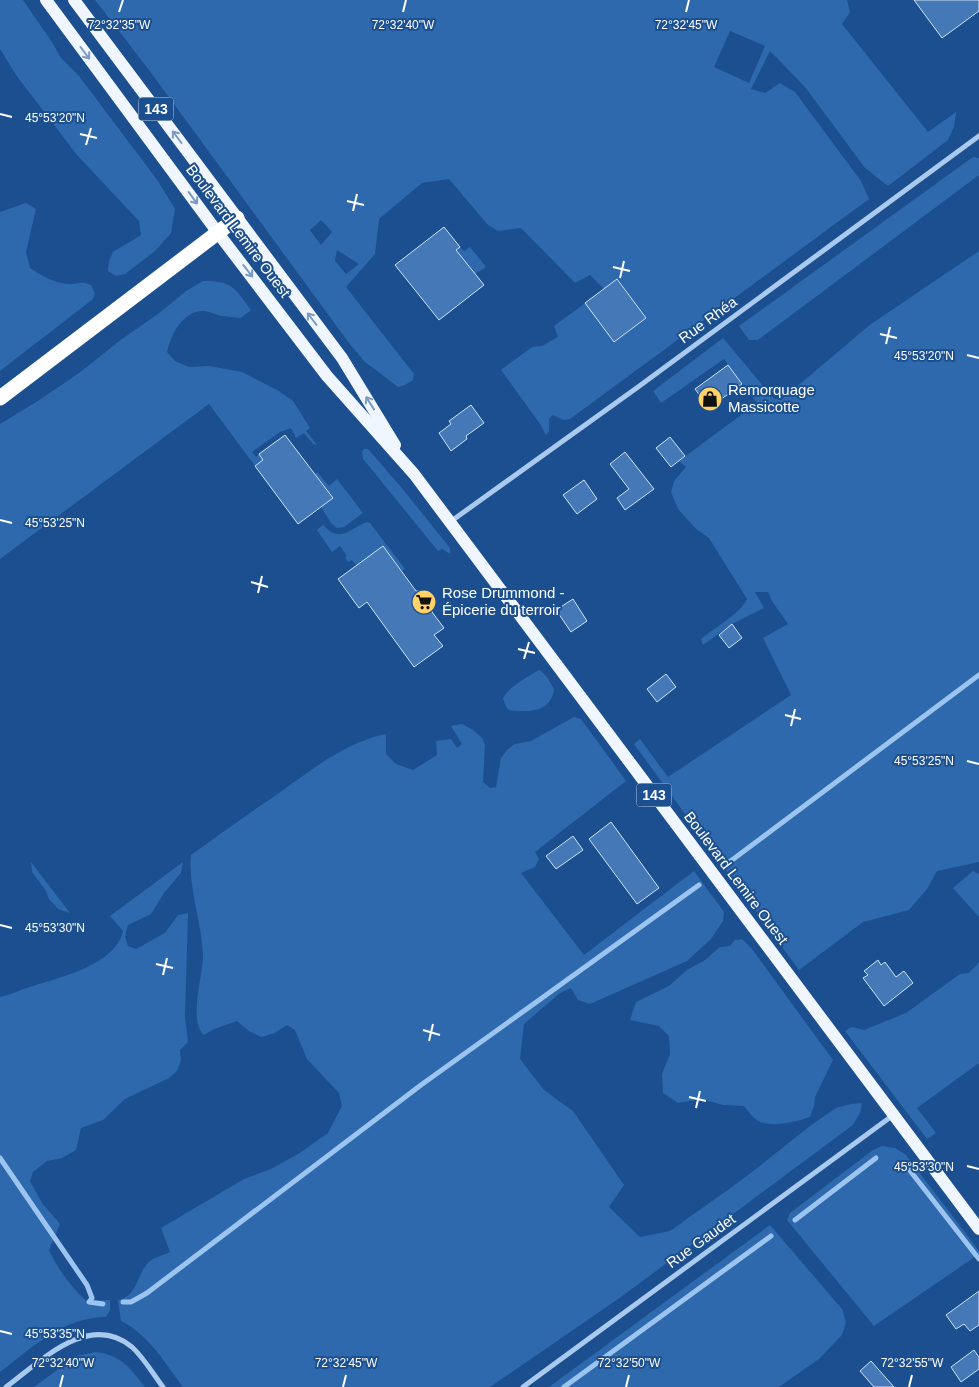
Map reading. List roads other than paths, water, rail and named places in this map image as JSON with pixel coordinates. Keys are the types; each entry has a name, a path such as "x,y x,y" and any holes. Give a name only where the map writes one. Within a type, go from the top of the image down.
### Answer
{"highway":[{"path":"0,398 237,218"}],"main road":[{"name":"Boulevard Lemire Ouest","path":"46,0 218,233 328,376 414,474 979,1229"},
{"name":"Boulevard Lemire Ouest","path":"74,0 342,358 414,474"}],"street":[{"name":"Rue Rhéa","path":"450,522 638,387 979,136"},
{"name":"Rue Gaudet","path":"524,1387 893,1116"},
{"path":"6,1387 75,1339 104,1334 119,1339 133,1349 163,1387"}],"waterway":[{"path":"728,863 979,675"},
{"path":"123,1302 131,1302 147,1293 421,1085 699,885"},
{"path":"0,1158 87,1285 92,1298 89,1302 103,1304"},
{"path":"795,1220 876,1158"},
{"path":"904,1163 979,1259"},
{"path":"564,1387 771,1236"}],"place":[{"name":"Remorquage Massicotte","path":"710,399"},
{"name":"Rose Drummond - Épicerie du terroir","path":"424,602"}]}
